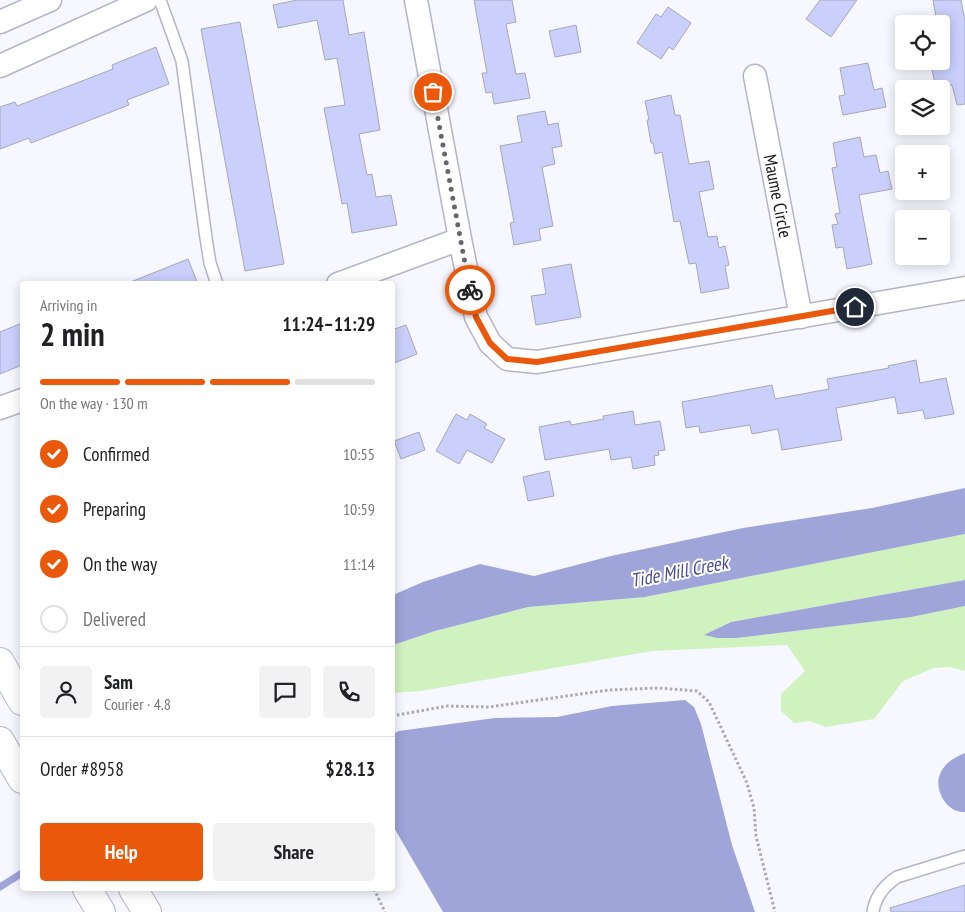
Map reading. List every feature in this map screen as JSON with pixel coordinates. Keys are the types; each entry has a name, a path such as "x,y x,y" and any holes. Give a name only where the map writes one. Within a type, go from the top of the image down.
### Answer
{"main road":[{"path":"0,662 20,697"},
{"path":"0,741 20,776"},
{"path":"88,891 101,912"},
{"path":"134,891 147,912"}],"street":[{"path":"0,22 50,0"},
{"path":"0,66 146,0"},
{"path":"416,0 476,317 490,343 507,359 537,362 965,288"},
{"name":"Maume Circle","path":"755,76 800,317"},
{"path":"346,281 460,239"},
{"path":"0,408 20,401"}],"lane":[{"path":"160,0 182,61 206,238 210,263 216,281"},
{"path":"874,912 874,903 879,895 887,884 896,877 965,856"}],"path":[{"path":"395,715 448,706 489,707 609,690 658,688 697,691 709,702 747,783 754,808 756,836 775,912"},
{"path":"375,891 384,912"}],"green space":[{"path":"965,534 965,580 731,622 705,635 717,638 737,638 911,617 965,606 965,671 950,667 934,668 903,681 874,719 826,727 809,721 794,723 781,711 781,694 805,671 787,645 652,651 421,691 395,693 395,644 435,631 528,607 645,597"}],"water":[{"path":"965,488 965,534 645,597 528,607 435,631 395,644 395,594 423,582 480,564 534,576 611,556 743,528 872,508"},
{"path":"965,580 965,606 911,617 737,638 717,638 704,635 731,622"},
{"path":"685,700 694,707 701,724 732,845 755,912 443,912 395,829 395,733 495,718 557,717 612,706"},
{"path":"965,753 965,812 958,812 952,809 943,799 938,785 945,765"}],"building":[{"path":"297,0 343,0 349,35 364,32 380,130 359,134 367,175 372,174 376,197 391,195 397,225 352,233 347,203 342,204 324,108 345,105 337,58 325,60 317,20 278,28 273,5"},
{"path":"474,0 512,0 516,22 506,24 516,74 525,73 530,98 494,104 492,92 486,93 482,73 487,73"},
{"path":"820,0 857,0 831,37 806,19"},
{"path":"933,0 961,0 965,21 965,104 957,105 950,80 934,80 932,70 950,70 950,15 936,15"},
{"path":"668,7 691,23 673,50 669,47 661,59 637,43 656,14 661,17"},
{"path":"240,22 284,264 245,271 201,29"},
{"path":"576,25 581,52 555,57 549,31"},
{"path":"156,47 169,84 127,100 129,105 31,143 29,138 0,149 0,107 15,102 17,106 113,69 112,65"},
{"path":"868,63 874,90 882,88 886,107 843,115 839,96 845,95 840,68"},
{"path":"671,95 675,115 680,115 689,164 709,161 714,189 699,192 708,237 717,236 719,248 725,246 729,265 725,266 729,288 701,293 696,263 689,264 680,221 674,222 662,152 655,154 653,143 651,143 645,101"},
{"path":"545,111 548,125 558,123 562,146 552,148 555,164 542,167 553,226 539,229 541,240 514,245 510,223 514,222 500,146 522,142 517,116"},
{"path":"860,137 864,157 876,155 880,173 888,171 892,189 859,195 872,264 847,269 843,247 836,248 832,225 838,224 835,214 840,213 832,168 837,167 833,143"},
{"path":"188,259 197,281 133,281"},
{"path":"571,264 581,317 536,325 531,296 546,294 542,269"},
{"path":"20,324 20,366 0,374 0,332"},
{"path":"406,325 417,354 395,363 395,329"},
{"path":"916,360 920,383 946,378 954,414 925,419 923,410 898,414 895,397 836,408 842,440 782,450 778,429 752,434 750,425 700,433 699,426 686,428 682,402 772,385 775,399 829,389 827,379 889,368 888,366"},
{"path":"633,411 635,425 660,421 665,450 658,451 659,455 654,456 655,465 633,469 631,457 611,460 609,449 545,460 539,427 570,421 571,425 604,419 603,416"},
{"path":"456,414 467,420 470,414 487,424 484,428 505,439 492,463 467,450 459,464 436,451"},
{"path":"419,432 425,450 401,459 395,441"},
{"path":"549,471 554,496 528,501 523,477"},
{"path":"965,885 965,912 891,912 890,908"}],"waterway":[{"name":"Tide Mill Creek","path":"0,887 20,874"}],"way so far":[{"path":"433,92 470,290"}],"route":[{"path":"470,290 476,317 490,343 507,359 537,362 855,307"}]}
